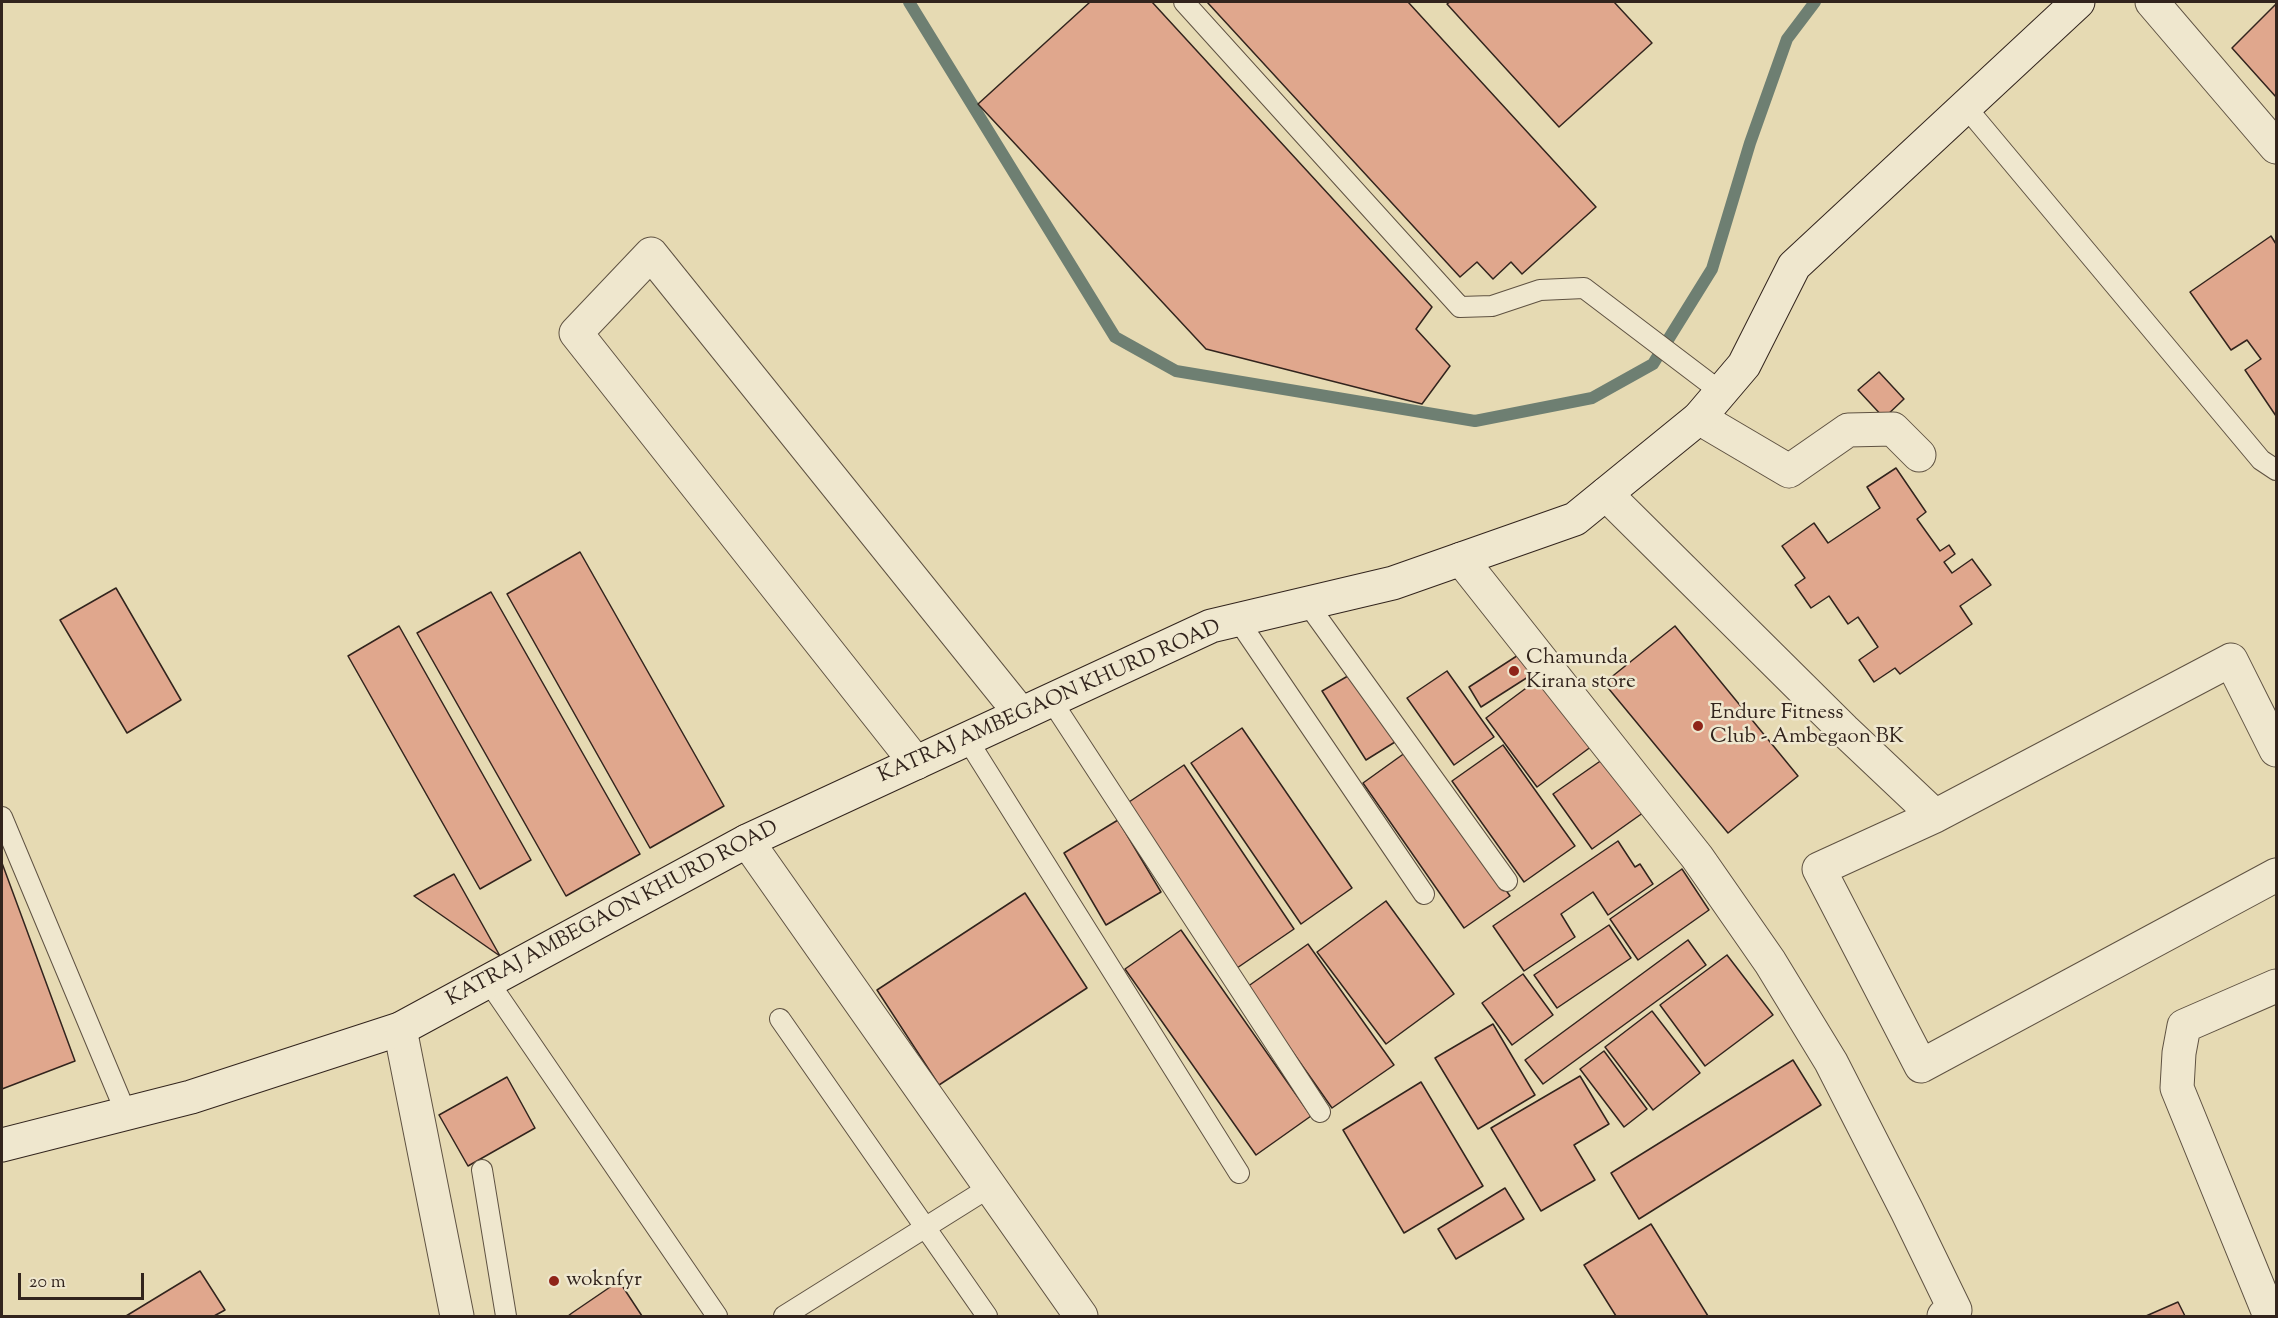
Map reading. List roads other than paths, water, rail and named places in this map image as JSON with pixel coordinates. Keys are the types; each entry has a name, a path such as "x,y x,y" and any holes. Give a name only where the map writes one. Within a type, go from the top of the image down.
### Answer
{"street":[{"name":"KATRAJ AMBEGAON KHURD ROAD","path":"2,1145 191,1097 400,1029 747,841 1210,626 1393,583 1575,519 1699,418 1744,365 1794,266 2078,2"},
{"path":"2152,2 2277,147"},
{"path":"916,763 576,333 651,254 1021,714"},
{"path":"1699,418 1789,471 1848,430 1893,429 1919,455"},
{"path":"1606,494 1844,730 1935,816"},
{"path":"1461,559 1697,857 1770,962 1831,1062 1953,1314"},
{"path":"2277,750 2231,660 1935,816 1819,869 1921,1066 2277,875"},
{"path":"747,841 1081,1317"},
{"path":"2270,1317 2177,1088 2179,1053 2184,1026 2277,986"},
{"path":"400,1029 457,1317"}],"lane":[{"path":"1184,2 1460,308 1492,306 1540,290 1584,288 1721,392"},
{"path":"1965,106 2261,460 2277,470"},
{"path":"1307,603 1507,880"},
{"path":"1238,620 1424,894"},
{"path":"1051,700 1320,1112"},
{"path":"967,739 1239,1173"},
{"path":"2,818 126,1113"},
{"path":"488,981 717,1317"},
{"path":"780,1019 987,1317"},
{"path":"482,1170 506,1317"},
{"path":"784,1317 990,1186"}],"waterway":[{"path":"909,2 1115,337 1176,371 1475,421 1592,398 1653,364 1712,269 1750,143 1787,39 1815,2"}],"place":[{"name":"Chamunda Kirana store","path":"1514,671"},
{"name":"Endure Fitness Club - Ambegaon BK","path":"1698,726"},
{"name":"woknfyr","path":"554,1281"}]}
